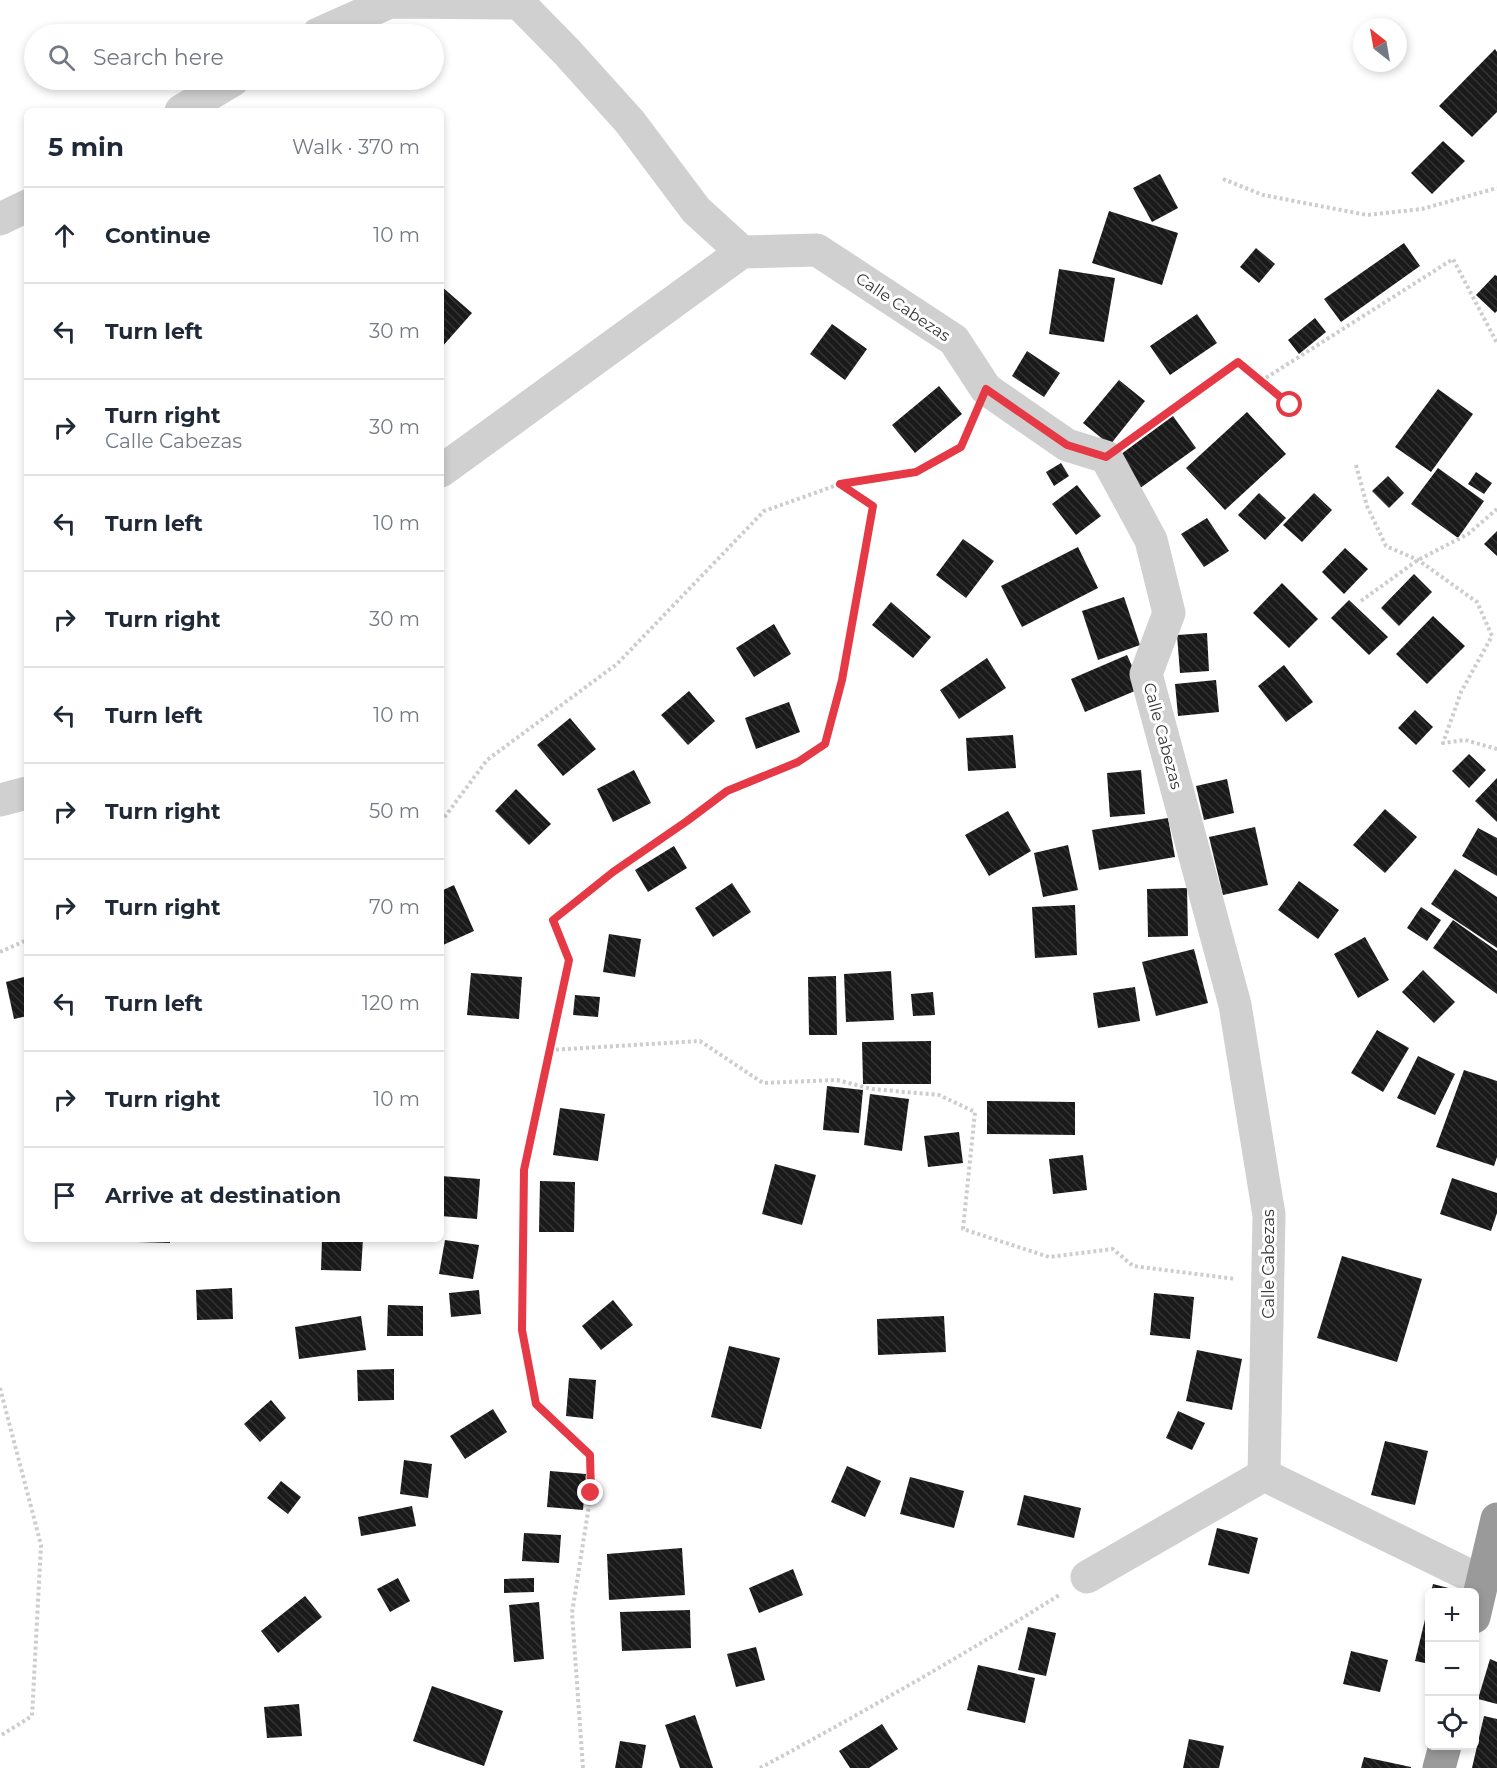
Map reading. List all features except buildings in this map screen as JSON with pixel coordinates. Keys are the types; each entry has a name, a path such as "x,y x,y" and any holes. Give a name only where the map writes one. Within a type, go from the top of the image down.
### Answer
{"highway":[{"path":"1479,1598 1497,1519"},
{"path":"1439,1768 1444,1750"}],"street":[{"path":"340,24 390,2 518,2 630,122 696,210 742,252 444,469"},
{"path":"186,108 216,90"},
{"path":"0,219 24,207"},
{"name":"Calle Cabezas","path":"742,252 817,250 954,340 986,389 1067,445 1106,457 1151,540 1169,613 1146,674 1235,1005 1269,1215 1264,1475"},
{"path":"0,800 24,793"},
{"path":"1088,1577 1264,1475 1483,1582"}],"path":[{"path":"1223,179 1263,195 1367,215 1422,209 1497,188"},
{"path":"1261,381 1453,259 1497,343"},
{"path":"1106,457 1238,362 1290,405"},
{"path":"444,818 487,760 617,664 764,511 840,484 916,472 961,447 986,389"},
{"path":"1356,465 1367,506 1386,546 1418,560 1477,602 1492,636 1461,692 1443,743 1465,740 1497,749"},
{"path":"583,1768 572,1613 591,1493 590,1455 536,1404 522,1330 524,1170 569,960 553,920 613,872 727,791 798,762 825,744 842,680 873,506 840,484"},
{"path":"1361,601 1418,560 1468,534 1497,509"},
{"path":"0,952 24,941"},
{"path":"550,1050 700,1041 763,1083 837,1080 872,1089 939,1095 975,1112 963,1228 1049,1257 1113,1249 1133,1266 1269,1284"},
{"path":"0,1388 41,1545 32,1716 0,1736"},
{"path":"760,1768 969,1651 1088,1577"}],"route":[{"path":"591,1493 590,1455 536,1404 522,1330 524,1170 569,960 553,920 613,872 727,791 798,762 825,744 842,680 873,506 840,484 916,472 961,447 986,389 1067,445 1106,457 1238,362 1290,405"}]}
